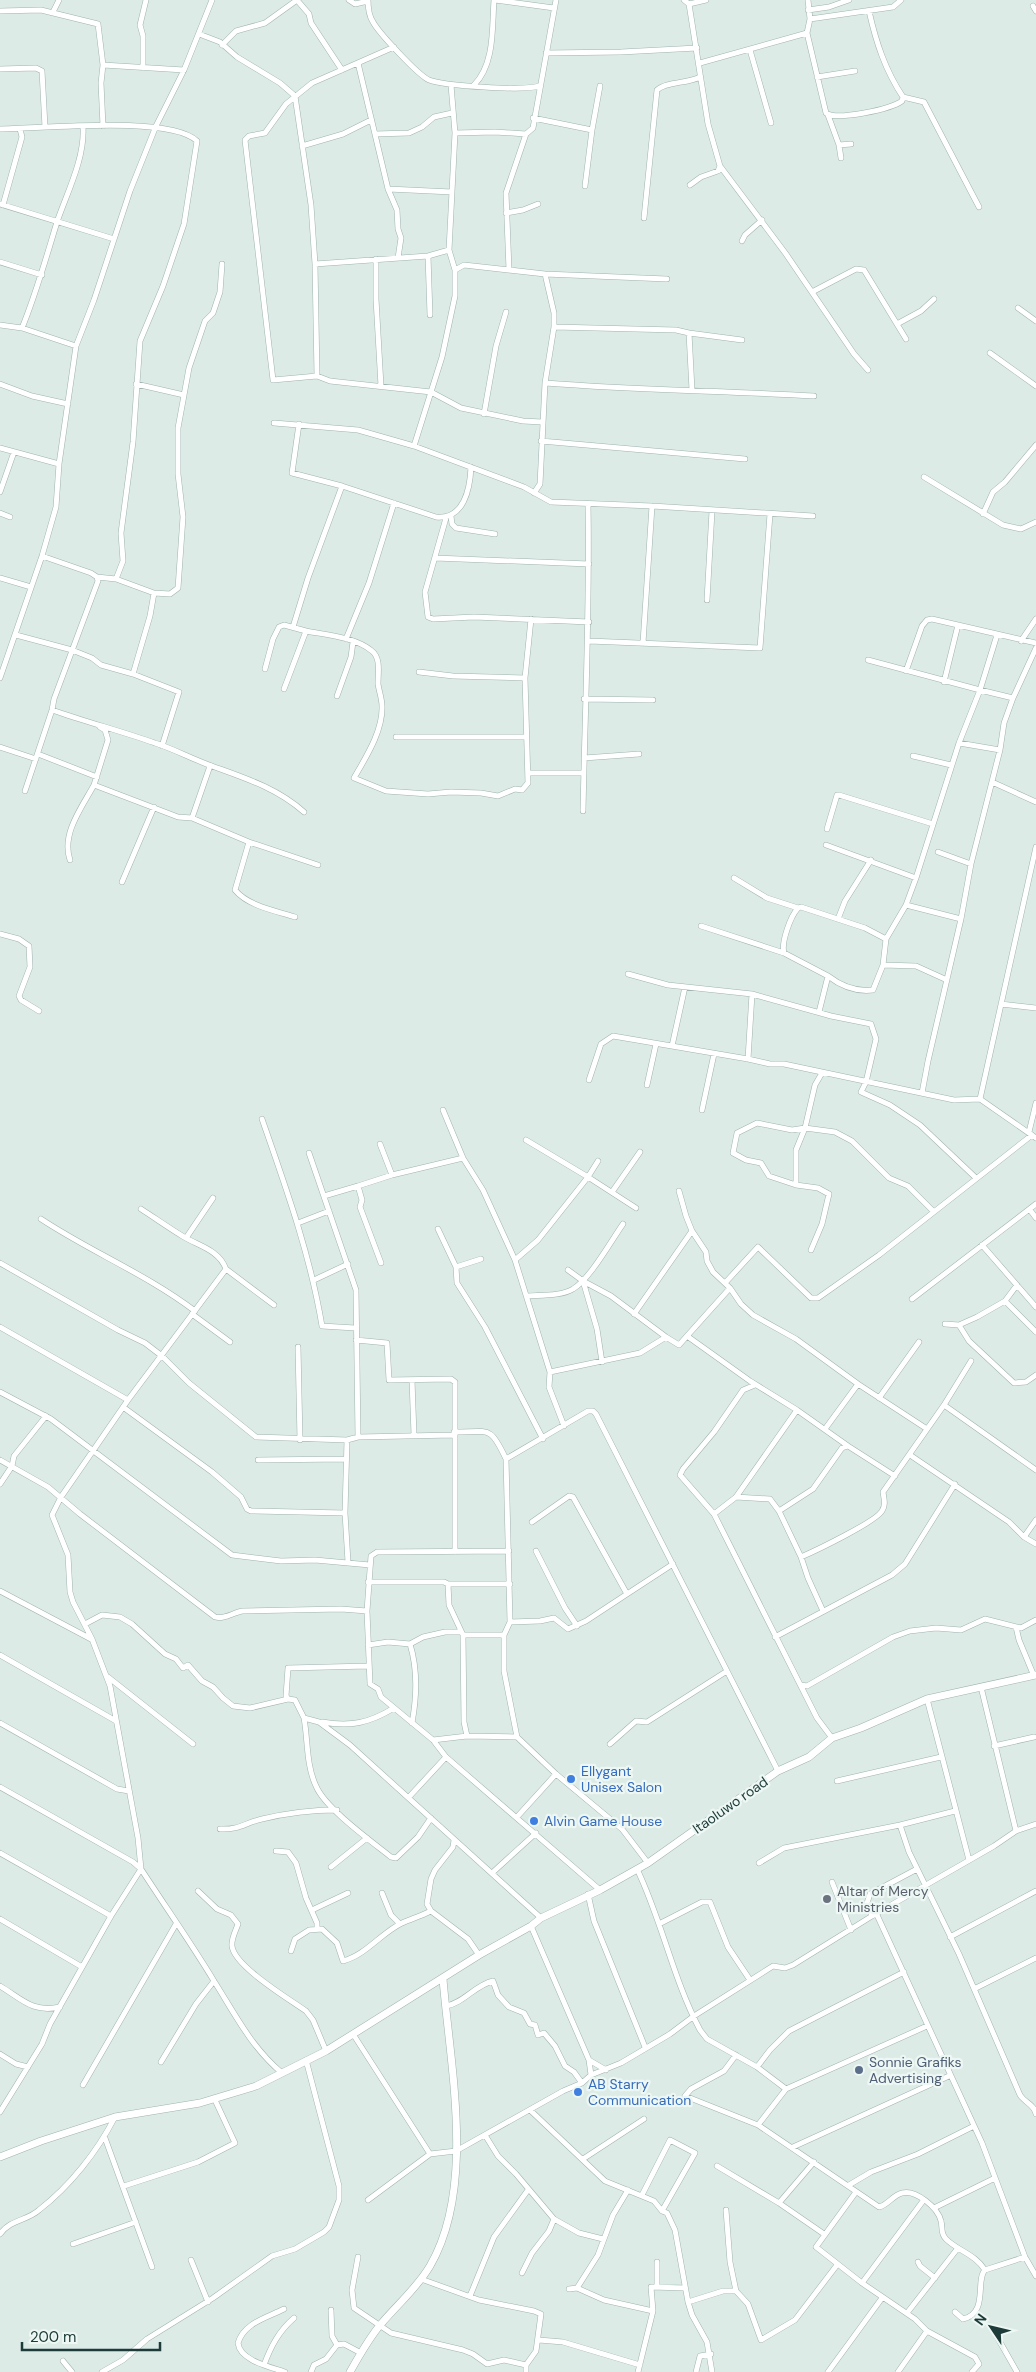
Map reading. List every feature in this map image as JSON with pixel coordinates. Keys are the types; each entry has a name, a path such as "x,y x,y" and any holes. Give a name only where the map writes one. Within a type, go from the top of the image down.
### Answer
{"street":[{"path":"53,12 59,0"},
{"path":"143,68 144,36 140,25 146,0"},
{"path":"0,678 42,556 56,507 59,464 76,346 94,300 130,191 156,126 184,70 212,0"},
{"path":"222,45 236,31 265,23 297,0 309,14 311,23 342,70"},
{"path":"349,0 354,4 368,1 373,24 425,78 451,85 526,89 539,86"},
{"path":"474,85 485,69 490,46 494,0 554,8"},
{"path":"509,270 506,193 526,134 533,128 539,86 556,0"},
{"path":"706,0 687,2 700,63 700,77 710,136 720,166 762,220 854,354 868,370"},
{"path":"808,0 810,19 807,34 824,110 828,115 839,145 841,158"},
{"path":"808,10 829,7 849,0"},
{"path":"810,19 894,7 901,0"},
{"path":"0,11 34,9 98,24 103,65 101,83 103,126"},
{"path":"868,11 880,54 903,97 924,102 979,207"},
{"path":"199,34 222,45 237,57 280,83 295,96 311,206 315,264 317,376"},
{"path":"700,63 807,34"},
{"path":"394,47 312,83 286,104 265,133 250,136 245,140 274,380 317,376 330,381 431,392 453,405 484,414 542,422"},
{"path":"546,52 621,52 696,48"},
{"path":"750,50 771,124"},
{"path":"358,63 388,189 397,210 398,229 401,238 398,258"},
{"path":"103,65 184,70"},
{"path":"0,69 36,68 42,71 45,127"},
{"path":"817,77 855,71"},
{"path":"644,218 657,90 692,81 700,77"},
{"path":"414,446 442,357 455,296 456,267 449,250 455,133 451,85"},
{"path":"584,186 600,86"},
{"path":"828,115 842,116 878,110 897,105 902,101 903,97"},
{"path":"375,134 409,133 422,127 430,119 452,113"},
{"path":"534,118 592,130"},
{"path":"302,146 343,134 371,120"},
{"path":"0,129 156,126 195,139 198,145 184,224 163,286 140,341 133,442 121,533 123,561 116,579"},
{"path":"22,328 42,274 57,222 73,178 84,136 84,127"},
{"path":"20,129 22,137 2,204 114,239"},
{"path":"455,133 494,132 526,134"},
{"path":"839,145 851,144"},
{"path":"690,185 701,177 713,174 720,166"},
{"path":"388,189 452,192"},
{"path":"506,213 538,204"},
{"path":"742,241 745,235 762,220"},
{"path":"315,264 428,256 449,250"},
{"path":"428,256 430,315"},
{"path":"376,259 376,299 381,386"},
{"path":"0,262 42,274"},
{"path":"42,556 97,577 116,579 154,593 170,594 178,588 183,517 178,474 178,428 188,368 206,321 213,313 220,292 222,264"},
{"path":"456,267 545,274 666,279"},
{"path":"812,292 856,269 864,270 906,339"},
{"path":"534,493 540,484 542,422 554,327 554,313 545,274"},
{"path":"897,324 922,311 934,299"},
{"path":"1018,308 1036,321"},
{"path":"484,414 496,346 506,312"},
{"path":"0,325 22,328 76,346"},
{"path":"554,327 676,330 742,340"},
{"path":"689,333 692,390"},
{"path":"990,353 1036,386"},
{"path":"546,383 662,391 692,390 814,396"},
{"path":"0,384 32,396 68,404"},
{"path":"136,384 184,395"},
{"path":"274,423 358,430 414,446 471,467 524,487 551,502 813,516"},
{"path":"300,424 292,472 342,486 436,517 448,517"},
{"path":"541,441 745,459"},
{"path":"983,514 993,492 1006,482 1036,445"},
{"path":"0,448 59,464"},
{"path":"0,492 14,452"},
{"path":"471,467 467,494 462,505 448,517 435,558 426,592 426,611 430,619 474,617 589,622"},
{"path":"924,477 983,514 1013,529 1021,529 1036,522"},
{"path":"293,627 308,578 342,486"},
{"path":"346,639 369,583 394,503"},
{"path":"583,811 584,699 589,641 588,504"},
{"path":"643,642 652,506"},
{"path":"707,600 712,511"},
{"path":"0,513 10,517"},
{"path":"589,641 760,648 770,514"},
{"path":"448,517 456,528 495,534"},
{"path":"435,558 589,564"},
{"path":"25,791 54,699 98,581 97,577"},
{"path":"0,578 31,587"},
{"path":"133,674 150,616 154,593"},
{"path":"906,671 925,622 932,619 1036,643"},
{"path":"1021,641 1036,619"},
{"path":"265,669 276,631 284,625 346,639 371,650 377,658 378,685 382,708 381,719 370,750 354,778 386,791 428,794 481,793 498,796 515,789 522,790 528,783 529,773 525,737 526,678 531,620"},
{"path":"944,682 958,625"},
{"path":"284,689 306,631"},
{"path":"16,635 72,650 92,658 101,665 133,674 180,692 162,746"},
{"path":"701,926 784,953 848,988 865,991 873,990 883,965 886,938 906,905 916,878 958,743 980,690 996,635"},
{"path":"337,696 351,657 353,642"},
{"path":"922,1093 948,980 971,864 1000,750 1004,723 1013,698 1036,648"},
{"path":"868,660 944,682 1013,698"},
{"path":"419,672 452,676 526,678"},
{"path":"584,699 653,700"},
{"path":"52,710 162,746 272,789 290,800 304,812"},
{"path":"70,860 68,854 72,826 94,785 108,740 105,730 100,727"},
{"path":"396,737 525,737"},
{"path":"958,743 1000,750"},
{"path":"0,747 97,777"},
{"path":"584,758 639,754"},
{"path":"913,756 951,765"},
{"path":"192,818 210,766"},
{"path":"529,773 584,773"},
{"path":"992,782 1036,802"},
{"path":"94,785 178,817 192,818 249,842 318,865"},
{"path":"827,829 837,795 932,824"},
{"path":"122,882 154,807"},
{"path":"249,842 235,890 240,897 252,903 295,917"},
{"path":"826,844 916,878"},
{"path":"980,1099 991,1042 1036,847"},
{"path":"938,852 971,864"},
{"path":"838,919 845,901 871,860"},
{"path":"734,878 755,892 798,908 806,908 865,928 886,938"},
{"path":"906,905 961,919"},
{"path":"784,953 783,946 798,908"},
{"path":"0,934 19,939 29,946 30,967 19,996 21,1000 39,1011"},
{"path":"883,965 902,964 916,966 948,980"},
{"path":"628,974 668,985 752,994 831,1016 871,1024 876,1040 866,1082 861,1092 890,1105 920,1125 976,1178"},
{"path":"828,976 819,1012 831,1016"},
{"path":"672,1046 685,987"},
{"path":"748,1058 752,994"},
{"path":"1001,1004 1036,1008"},
{"path":"589,1080 601,1044 613,1036 714,1054 748,1058 954,1100 980,1099 1032,1135"},
{"path":"647,1084 656,1044"},
{"path":"702,1110 714,1054"},
{"path":"796,1184 796,1150 805,1128 815,1085 822,1074"},
{"path":"725,1283 758,1248 811,1298 818,1298 879,1255 1032,1135 1036,1103"},
{"path":"444,1110 463,1158 482,1190 515,1260 528,1296 550,1372 549,1387 564,1426"},
{"path":"262,1119 298,1223 314,1280 322,1326 355,1328"},
{"path":"811,1250 822,1224 829,1194 818,1188 769,1176 761,1163 746,1160 733,1153 737,1133 757,1123 792,1130 805,1128 836,1132 852,1140 889,1178 908,1186 933,1211"},
{"path":"526,1140 636,1208"},
{"path":"380,1144 392,1175"},
{"path":"612,1192 640,1152"},
{"path":"310,1153 356,1290 355,1328 358,1436"},
{"path":"324,1196 392,1175 463,1158"},
{"path":"515,1260 538,1240 588,1177 598,1161"},
{"path":"358,1186 362,1200 360,1207 381,1263"},
{"path":"679,1191 692,1231 706,1252 707,1261 713,1272 730,1288 741,1304 753,1314 796,1339 858,1384 927,1429"},
{"path":"186,1238 212,1198"},
{"path":"912,1298 1036,1204"},
{"path":"141,1209 212,1252 223,1262 226,1268 274,1305"},
{"path":"1030,1210 1036,1218"},
{"path":"298,1223 329,1211"},
{"path":"41,1219 96,1253 153,1281 230,1342"},
{"path":"528,1296 556,1294 572,1290 583,1281 623,1224"},
{"path":"438,1229 456,1267 457,1283 485,1327 543,1439"},
{"path":"634,1314 692,1231"},
{"path":"982,1244 1036,1307"},
{"path":"456,1267 480,1259"},
{"path":"0,1262 118,1330 145,1343 162,1356 189,1383 256,1437 300,1440 347,1440 358,1436 490,1433 495,1436 506,1459 510,1622 504,1635 504,1671 517,1737 556,1774 622,1829 648,1863"},
{"path":"314,1280 348,1264"},
{"path":"0,2112 42,2044 50,2024 111,1916 141,1869 141,1856 108,1677 70,1592 68,1554 52,1515 61,1497 92,1450 226,1268"},
{"path":"568,1270 583,1281 611,1296 679,1345 730,1288"},
{"path":"583,1281 598,1329 602,1362"},
{"path":"945,1324 959,1325 1005,1301 1017,1285"},
{"path":"1005,1301 1036,1332"},
{"path":"959,1325 969,1341 1014,1383 1026,1382 1036,1376"},
{"path":"0,1327 128,1400"},
{"path":"687,1336 756,1385 797,1410 895,1476"},
{"path":"550,1372 640,1353 666,1337"},
{"path":"356,1340 388,1343 390,1380 454,1380 456,1402 454,1434 455,1552"},
{"path":"880,1398 919,1342"},
{"path":"298,1347 300,1440"},
{"path":"801,1557 870,1523 881,1512 885,1504 883,1492 944,1405 971,1361"},
{"path":"412,1380 414,1435"},
{"path":"825,1429 858,1384"},
{"path":"756,1385 743,1390 714,1432 682,1469 680,1475 714,1514 817,1718 832,1738"},
{"path":"0,1392 46,1416 232,1556 281,1561 348,1562 370,1565"},
{"path":"944,1405 1036,1470"},
{"path":"124,1407 212,1472 241,1497 247,1509 251,1511 345,1513"},
{"path":"714,1514 736,1497 797,1410"},
{"path":"506,1459 588,1411 593,1411 596,1414 778,1771"},
{"path":"0,1484 12,1466 14,1456 46,1416"},
{"path":"347,1440 345,1513 348,1562"},
{"path":"779,1511 813,1489 842,1448 848,1446"},
{"path":"910,1455 1009,1522 1024,1537 1036,1544"},
{"path":"258,1460 346,1459"},
{"path":"0,1460 61,1497 80,1514 215,1617 222,1618 234,1612 243,1611 341,1609 367,1611"},
{"path":"775,1637 892,1575 905,1564 955,1484"},
{"path":"532,1522 569,1496 573,1496 627,1594"},
{"path":"736,1497 770,1499 779,1511 801,1557 823,1611"},
{"path":"1024,1537 1036,1520"},
{"path":"509,1551 377,1552 371,1556 367,1611 370,1684 394,1708 433,1740 446,1757 600,1890"},
{"path":"536,1551 576,1626"},
{"path":"510,1622 540,1621 554,1618 568,1629 586,1621 673,1564"},
{"path":"368,1582 437,1581 448,1584 510,1584"},
{"path":"448,1584 449,1605 461,1634 466,1736"},
{"path":"0,1590 92,1639"},
{"path":"84,1624 102,1614 114,1615 127,1621 165,1654 176,1659 183,1668 188,1665 202,1681 213,1687 233,1706 250,1708 288,1699 295,1700 304,1718 307,1751 316,1786 336,1810 391,1857 396,1858 400,1856 418,1837 431,1818"},
{"path":"801,1685 807,1686 893,1637 910,1631 936,1628 961,1630 985,1619 1009,1623 1021,1628 1036,1620"},
{"path":"1016,1627 1018,1640 1035,1675"},
{"path":"368,1645 388,1642 410,1644 423,1637 445,1632 504,1635"},
{"path":"410,1644 415,1660 414,1670 417,1695 412,1723"},
{"path":"0,1655 116,1721"},
{"path":"288,1699 286,1692 288,1668 368,1666"},
{"path":"610,1744 636,1721 647,1722 727,1671"},
{"name":"Itaoluwo road","path":"0,2157 41,2141 115,2117 215,2100 256,2086 326,2051 531,1926 541,1918 588,1894 600,1890 648,1863 778,1771 809,1757 832,1738 861,1728 926,1699 1035,1675"},
{"path":"108,1677 193,1744"},
{"path":"981,1686 1016,1831"},
{"path":"926,1699 968,1860"},
{"path":"304,1718 332,1724 369,1722 394,1708"},
{"path":"319,1722 350,1745 541,1918"},
{"path":"0,1723 117,1790 129,1792"},
{"path":"433,1740 466,1736 517,1737"},
{"path":"994,1746 1034,1737"},
{"path":"410,1798 446,1757"},
{"path":"837,1781 941,1757"},
{"path":"517,1817 556,1774"},
{"path":"0,1787 132,1862 141,1869 214,1981 249,2039 262,2055 282,2073"},
{"path":"220,1829 237,1829 260,1819 307,1811 336,1810"},
{"path":"759,1864 784,1848 900,1825 955,1811"},
{"path":"368,2200 430,2154 456,2151 582,2083 591,2074 606,2070 670,2034 694,2016 773,1966 787,1968 1016,1831 1036,1824"},
{"path":"900,1825 909,1852 974,1989 1020,2095 1035,2109"},
{"path":"492,1873 536,1833"},
{"path":"331,1867 367,1838"},
{"path":"454,1840 453,1847 435,1870 431,1879 427,1904 431,1911 468,1939 479,1956"},
{"path":"276,1851 288,1852 296,1863 317,1929"},
{"path":"0,1853 111,1916"},
{"path":"637,1869 652,1900 670,1959 700,2030 707,2039 757,2067 786,2088"},
{"path":"918,1869 870,1894 867,1903 904,1972 972,2127 982,2143 1025,2257 1036,2276"},
{"path":"832,1882 851,1930"},
{"path":"198,1891 217,1909 231,1915 238,1924 232,1944 234,1952 244,1967 306,2011 313,2020 326,2051"},
{"path":"950,1937 1036,1891"},
{"path":"312,1910 348,1893"},
{"path":"382,1893 390,1915 400,1924"},
{"path":"588,1894 594,1921 645,2047"},
{"path":"659,1924 702,1902 710,1902 728,1947 750,1980"},
{"path":"291,1951 295,1939 309,1930 322,1929 337,1943 343,1961 358,1956 400,1924 431,1911"},
{"path":"0,1919 82,1967"},
{"path":"83,2085 176,1924"},
{"path":"531,1926 589,2060 591,2074"},
{"path":"974,1989 1036,1958"},
{"path":"757,2067 770,2050 789,2031 904,1972"},
{"path":"350,2372 379,2326 421,2279 438,2253 448,2226 454,2190 456,2151 455,2079 443,1979"},
{"path":"161,2062 196,2004 214,1981"},
{"path":"446,2006 457,2002 471,1991 493,1981 498,1995 511,2009 524,2013 530,2024 535,2025 538,2035 544,2033 555,2046 565,2066 574,2072 582,2083"},
{"path":"0,1986 29,2006 50,2009 60,2007"},
{"path":"758,2125 786,2088 927,2026"},
{"path":"354,2034 430,2154"},
{"path":"0,2054 16,2064 28,2066"},
{"path":"736,2055 724,2071 692,2089 685,2096 758,2125 879,2207 903,2193 916,2195 934,2208 941,2222 943,2236 958,2248 974,2256 985,2270"},
{"path":"102,2372 123,2360 148,2339 208,2302 272,2256 294,2249 329,2227 339,2200 339,2186 306,2060"},
{"path":"589,2060 606,2070"},
{"path":"792,2147 950,2076"},
{"path":"124,2186 198,2162 235,2143 215,2100"},
{"path":"530,2110 605,2182 642,2195 659,2204 662,2211 667,2213 673,2223 684,2288 692,2315 707,2342 712,2372"},
{"path":"0,2234 12,2222 37,2212 65,2189 105,2138 115,2117"},
{"path":"583,2159 644,2119"},
{"path":"849,2185 871,2172 918,2154 972,2127"},
{"path":"485,2135 498,2156 554,2219 579,2233 604,2239"},
{"path":"105,2138 152,2267"},
{"path":"642,2195 670,2140 695,2154 662,2211"},
{"path":"779,2204 814,2162"},
{"path":"717,2166 824,2234"},
{"path":"934,2208 995,2178"},
{"path":"470,2296 494,2237 528,2190"},
{"path":"577,2288 598,2255 613,2215 628,2190"},
{"path":"856,2192 816,2247 882,2298 923,2325 927,2331 977,2359 979,2364 972,2372"},
{"path":"862,2283 923,2201"},
{"path":"726,2210 730,2262 736,2291 748,2304 761,2340 795,2320 838,2265"},
{"path":"522,2274 532,2253 549,2231 554,2219"},
{"path":"73,2244 136,2222"},
{"path":"907,2313 958,2248"},
{"path":"358,2257 352,2290 354,2308 379,2326 391,2333 473,2354 487,2364 504,2360 526,2365"},
{"path":"955,2312 963,2318 968,2317 975,2309 982,2297 981,2276 985,2270 1025,2257"},
{"path":"191,2260 208,2302"},
{"path":"656,2262 657,2286"},
{"path":"918,2262 920,2266 935,2278"},
{"path":"421,2279 470,2296 541,2314 539,2340 534,2356 526,2365 526,2372"},
{"path":"638,2372 653,2311 651,2287 684,2288"},
{"path":"569,2288 577,2288 604,2300 653,2311"},
{"path":"688,2302 723,2291 736,2291"},
{"path":"828,2372 882,2298"},
{"path":"284,2309 250,2325 240,2336 238,2343 242,2352 264,2365 286,2372"},
{"path":"331,2310 332,2336 337,2345"},
{"path":"264,2365 280,2332 294,2318"},
{"path":"898,2372 927,2331"},
{"path":"996,2335 1017,2372"},
{"path":"539,2340 563,2342 640,2365"},
{"path":"311,2372 314,2365 326,2359 337,2345 344,2344 361,2353"},
{"path":"696,2372 700,2356 710,2354"},
{"path":"63,2361 72,2372"}],"place":[{"name":"Ellygant Unisex Salon","path":"571,1779"},
{"name":"Alvin Game House","path":"534,1821"},
{"name":"Altar of Mercy Ministries","path":"827,1899"},
{"name":"Sonnie Grafiks Advertising","path":"859,2070"},
{"name":"AB Starry Communication","path":"578,2092"}]}
